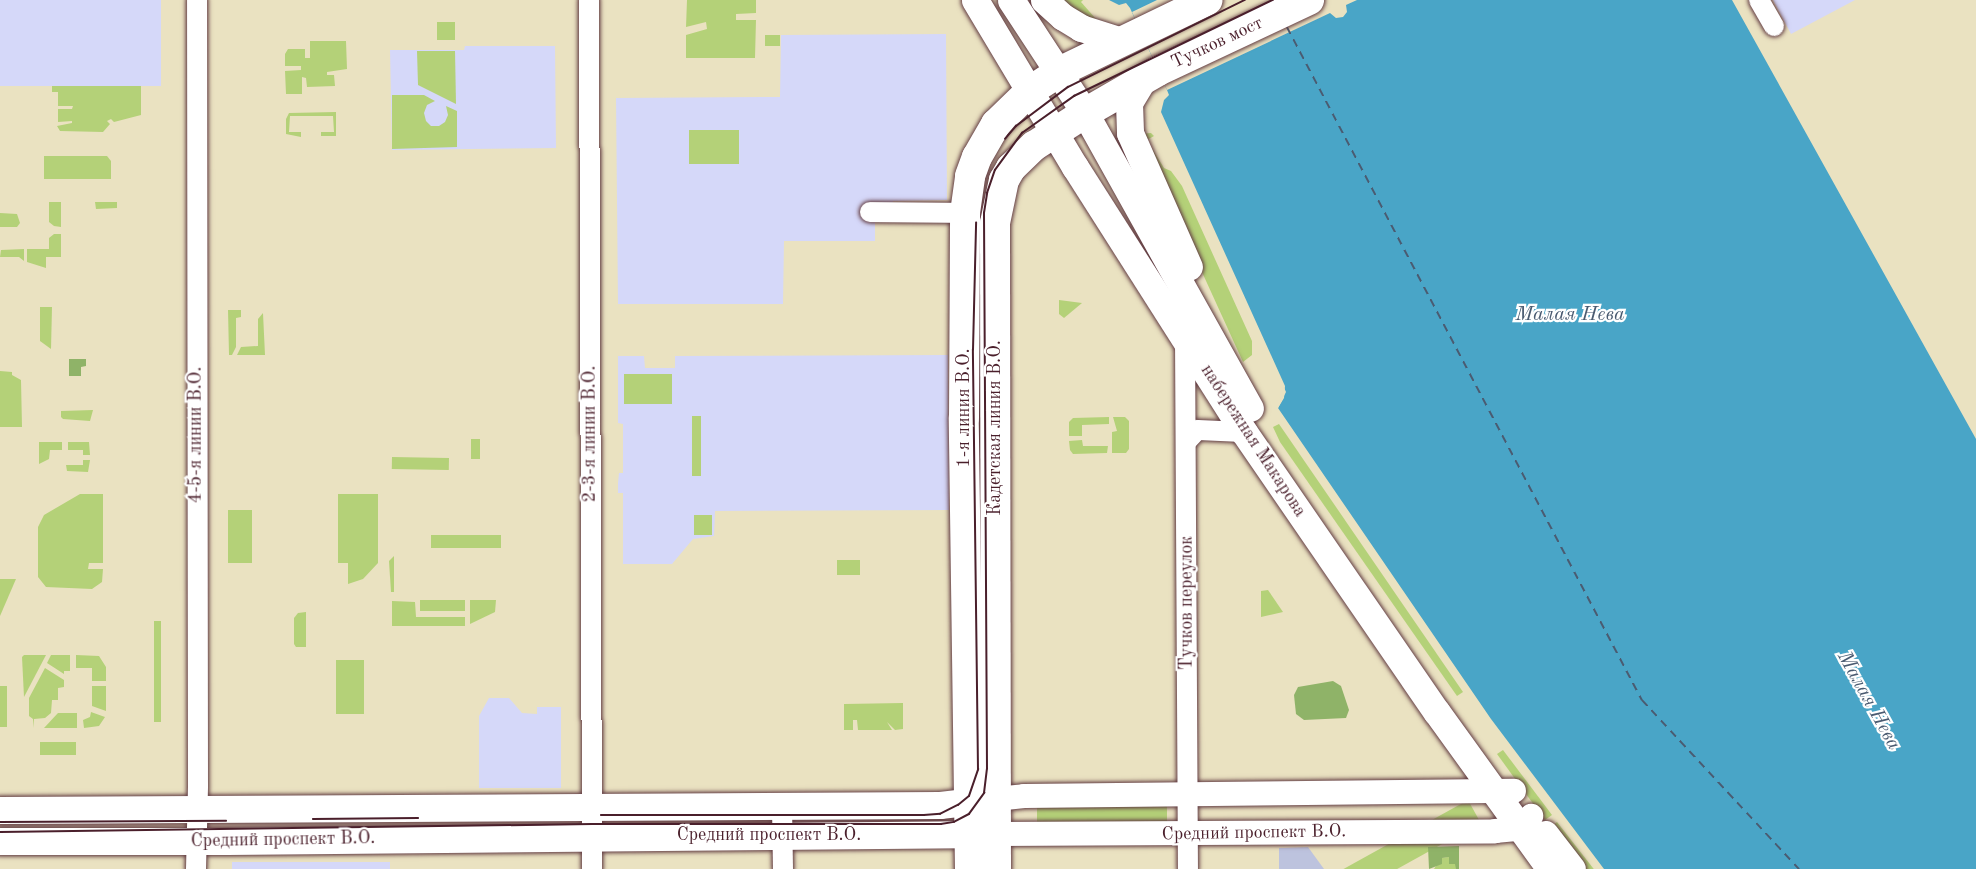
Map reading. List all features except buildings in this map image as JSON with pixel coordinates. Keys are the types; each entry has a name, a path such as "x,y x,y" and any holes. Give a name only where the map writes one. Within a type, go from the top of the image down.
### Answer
{"main road":[{"name":"набережная Макарова","path":"975,0 1075,167 1197,335 1502,790"},
{"name":"набережная Макарова","path":"1011,0 1085,113 1244,432 1525,822 1550,869"},
{"path":"1044,0 1063,17 1081,28 1131,37 1208,0"},
{"name":"Тучков мост","path":"1150,76 1309,0"},
{"name":"1-я линия В.О.","path":"970,869 983,834 964,418 965,213 970,176 986,139 1010,108 1030,91 1059,72 1131,37"},
{"path":"1150,76 1130,103 1128,120 1130,132 1196,283 1197,335"},
{"name":"Кадетская линия В.О.","path":"982,800 995,223 1004,180 1020,158 1054,132 1150,76"},
{"path":"1020,158 1043,153 1055,155 1075,167"},
{"name":"Средний проспект В.О.","path":"0,810 940,805 982,800"},
{"name":"набережная Макарова","path":"1525,822 1572,869"},
{"name":"Средний проспект В.О.","path":"0,841 196,842 983,834"},
{"path":"983,834 996,869"}],"street":[{"name":"4-5-я линии В.О.","path":"196,869 197,0"},
{"name":"2-3-я линии В.О.","path":"588,0 592,869"},
{"path":"1760,0 1774,26"},
{"path":"870,212 965,213"},
{"name":"Тучков переулок","path":"1188,869 1186,442 1197,335"},
{"path":"1186,442 1197,430 1244,432"},
{"name":"Средний проспект В.О.","path":"982,800 1024,796 1502,790"},
{"path":"782,806 783,869"},
{"name":"Средний проспект В.О.","path":"983,834 1188,833 1525,822"}],"shaded area":[{"path":"0,0 161,0 161,86 0,86"},
{"path":"1773,0 1855,0 1791,34"},
{"path":"946,34 947,200 893,201 892,205 875,219 875,241 784,241 783,304 618,304 616,98 780,97 781,35"},
{"path":"465,46 555,46 556,148 392,150 390,50 464,50"},
{"path":"948,355 949,510 715,511 714,536 693,539 672,564 623,564 623,493 618,493 618,483 619,473 623,473 623,424 618,423 618,356 644,356 645,368 675,368 675,356"},
{"path":"489,698 509,698 522,713 537,714 537,707 561,707 561,788 479,788 479,716"},
{"path":"1308,847 1324,869 1279,869 1279,848"},
{"path":"232,862 390,862 390,869 232,869"}],"green space":[{"path":"687,0 756,0 756,13 736,14 736,20 756,20 755,58 686,58 686,35 707,29 706,22 686,27"},
{"path":"1060,0 1083,0 1081,2 1096,19 1097,25"},
{"path":"437,22 455,22 455,40 437,40"},
{"path":"765,35 780,35 780,46 765,46"},
{"path":"310,41 346,41 347,69 327,72 327,75 334,75 335,86 307,87 306,78 302,77 302,94 286,94 285,71 301,70 301,66 285,66 285,54 288,49 305,49 305,58 310,58"},
{"path":"417,51 455,51 456,104 418,85"},
{"path":"52,86 141,86 141,115 114,122 111,119 107,121 110,124 103,132 60,131 57,126 72,123 72,121 58,122 58,109 72,109 73,106 58,106 58,92 52,92"},
{"path":"392,95 424,95 435,101 427,105 424,113 426,121 431,126 439,126 445,122 448,115 446,106 457,111 457,147 392,149"},
{"path":"336,112 336,136 321,136 321,132 334,132 333,116 290,116 289,132 301,132 301,137 286,134 286,119 289,113"},
{"path":"689,130 739,130 739,164 689,164"},
{"path":"1151,133 1154,136 1147,140 1164,168 1171,171 1182,186 1252,341 1252,355 1243,362 1139,134"},
{"path":"44,156 107,156 111,161 111,179 44,179"},
{"path":"49,202 61,202 61,227 49,222"},
{"path":"95,202 117,202 117,208 96,209"},
{"path":"0,213 17,214 20,223 17,227 0,227"},
{"path":"54,234 61,234 61,257 46,257 46,268 27,262 27,249 49,249 49,238"},
{"path":"24,249 24,261 19,257 0,257 1,250"},
{"path":"1059,300 1082,303 1064,318 1059,314"},
{"path":"40,307 52,307 51,349 40,341"},
{"path":"228,310 241,310 241,317 236,318 236,347 232,355 229,355"},
{"path":"263,313 265,355 237,355 241,347 258,346 258,319"},
{"path":"69,359 86,359 86,366 81,367 81,376 69,376"},
{"path":"0,371 12,372 12,375 21,380 22,427 0,427"},
{"path":"624,374 672,374 672,404 624,404"},
{"path":"93,410 90,421 61,417 61,411"},
{"path":"692,416 701,416 701,476 692,476"},
{"path":"1109,417 1109,424 1082,425 1082,436 1069,436 1069,422 1073,418"},
{"path":"1113,417 1125,417 1129,421 1129,449 1126,453 1112,453 1112,432 1117,431"},
{"path":"1279,424 1463,692 1457,696 1280,442 1273,427"},
{"path":"471,439 480,439 480,459 471,459"},
{"path":"1082,440 1083,446 1108,446 1107,453 1073,454 1069,441"},
{"path":"39,442 62,442 62,450 50,450 49,459 39,464"},
{"path":"68,442 89,442 90,455 83,455 83,450 68,450"},
{"path":"392,457 449,458 449,470 392,469"},
{"path":"83,460 90,460 88,472 67,471 66,465 83,465"},
{"path":"80,494 103,494 103,563 89,563 88,569 103,569 102,582 92,589 46,587 38,577 38,527 44,515"},
{"path":"338,494 378,494 378,563 363,579 348,584 348,563 338,563"},
{"path":"228,510 252,510 252,563 228,563"},
{"path":"694,515 712,515 712,535 694,535"},
{"path":"431,535 501,535 501,548 431,548"},
{"path":"394,556 394,592 391,592 389,561"},
{"path":"837,560 860,560 860,575 837,575"},
{"path":"0,579 16,579 0,616"},
{"path":"1268,590 1283,612 1261,617 1261,591"},
{"path":"420,600 465,600 465,611 420,611"},
{"path":"470,600 496,600 495,612 470,624"},
{"path":"392,601 415,602 416,617 465,617 465,626 392,626"},
{"path":"306,612 306,647 296,647 294,618 298,613"},
{"path":"154,621 161,621 161,722 154,722"},
{"path":"24,655 46,655 24,697 22,657"},
{"path":"51,655 70,655 70,671 64,671 64,674 47,663"},
{"path":"76,655 99,656 106,667 106,681 92,681 92,668 76,668"},
{"path":"336,660 364,660 364,714 336,714"},
{"path":"45,668 64,680 64,687 58,688 58,700 52,700 51,713 45,718 34,719 33,728 33,719 29,716 29,698"},
{"path":"1333,681 1341,686 1349,710 1346,718 1304,720 1296,714 1294,695 1298,687"},
{"path":"0,686 7,686 7,727 0,727"},
{"path":"92,686 106,686 106,711 92,706"},
{"path":"903,703 903,729 895,730 887,722 892,730 858,730 857,720 853,720 853,730 844,730 844,704"},
{"path":"91,712 105,717 99,726 84,728 83,720 90,717"},
{"path":"58,713 77,713 77,728 44,728"},
{"path":"40,742 76,742 76,755 40,755"},
{"path":"1503,750 1552,815 1545,820 1497,754"},
{"path":"1468,800 1481,823 1397,869 1344,869"},
{"path":"1037,803 1167,803 1167,826 1037,826"},
{"path":"1557,822 1594,869 1582,869 1550,828"},
{"path":"1459,846 1459,869 1456,869 1455,864 1449,864 1449,857 1442,858 1442,864 1429,869 1428,847"},
{"path":"1449,857 1456,864 1456,869 1434,869 1441,858"}],"water":[{"name":"Малая Нева","path":"1109,0 1732,0 1976,439 1976,869 1604,869 1491,719 1278,408 1284,398 1285,386 1161,112 1164,100 1169,95 1167,90 1130,8 1126,3 1119,5"}],"pier":[{"path":"1157,0 1357,0 1346,5 1347,12 1343,17 1336,18 1330,13 1167,90 1132,12"},
{"path":"1271,357 1286,392 1278,408 1276,405 1283,392 1269,358"}],"ferry route":[{"path":"1287,27 1642,700 1799,869"}],"tram line":[{"path":"1005,139 1016,126 1068,87 1245,0"},
{"path":"0,832 592,824 941,824 954,822 969,814 984,793 987,769 984,213 987,193 995,170 1022,133 1074,96 1273,0"},
{"path":"601,815 924,815 940,814 958,805 969,796 978,770 973,350 976,223"},
{"path":"313,819 418,818"},
{"path":"0,822 226,821"}]}
